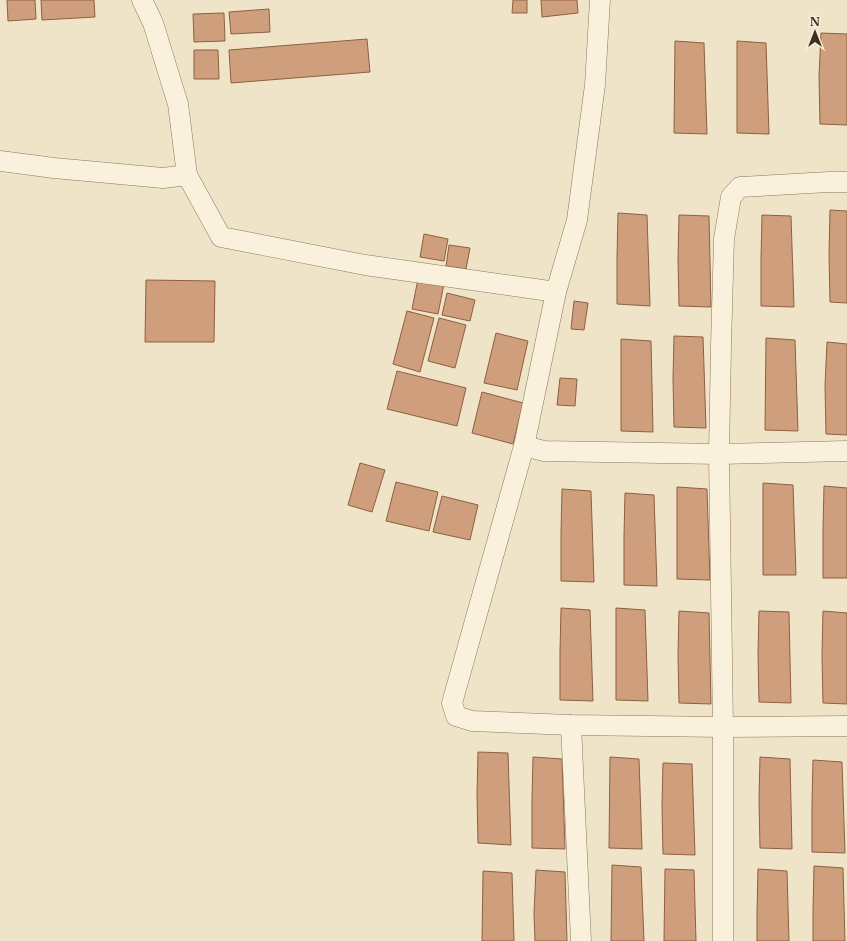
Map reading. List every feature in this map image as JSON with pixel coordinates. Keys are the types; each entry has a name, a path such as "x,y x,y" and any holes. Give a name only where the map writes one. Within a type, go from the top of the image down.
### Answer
{"street":[{"path":"142,0 153,23 178,104 187,175 221,237 366,265 556,292"},
{"path":"600,0 595,85 576,220 556,292 524,446 452,703 456,716 472,721 571,725 723,727 847,726"},
{"path":"0,161 54,168 163,178 187,175"},
{"path":"723,941 723,727 719,454 724,239 731,197 740,187 847,182"},
{"path":"524,446 544,451 719,454 847,451"},
{"path":"571,725 581,941"}],"building":[{"path":"7,0 35,0 36,19 8,21"},
{"path":"41,0 94,0 95,17 42,20"},
{"path":"513,0 527,0 527,13 512,13"},
{"path":"541,0 577,0 578,13 542,17"},
{"path":"269,9 270,32 231,34 229,12"},
{"path":"224,13 225,41 194,42 193,14"},
{"path":"821,33 847,34 847,125 820,124 819,76"},
{"path":"367,39 370,72 231,83 229,50"},
{"path":"675,41 704,43 707,134 674,133"},
{"path":"737,41 766,43 769,134 737,133"},
{"path":"194,50 218,50 219,79 194,79"},
{"path":"830,210 847,211 847,303 830,302"},
{"path":"618,213 647,215 650,306 617,304"},
{"path":"679,215 709,216 711,307 679,306"},
{"path":"762,215 791,216 794,307 761,306"},
{"path":"424,234 448,239 444,261 420,257"},
{"path":"449,245 470,248 466,269 446,266"},
{"path":"419,274 445,279 438,314 412,309"},
{"path":"146,280 215,281 214,342 145,342"},
{"path":"447,293 475,300 470,321 442,315"},
{"path":"574,301 588,303 584,330 571,329"},
{"path":"407,311 434,318 420,372 393,364"},
{"path":"439,318 466,325 455,368 428,361"},
{"path":"496,333 528,341 517,390 484,383"},
{"path":"674,336 703,337 706,428 674,427"},
{"path":"766,338 795,340 798,431 765,430"},
{"path":"621,339 651,341 653,432 621,431"},
{"path":"827,342 847,344 847,435 826,434 825,386"},
{"path":"397,371 466,388 457,426 387,409"},
{"path":"560,378 577,379 575,406 557,405"},
{"path":"482,392 523,403 513,444 472,433"},
{"path":"360,463 385,470 372,512 348,505"},
{"path":"396,482 438,492 429,531 386,521"},
{"path":"763,483 793,485 796,575 763,575"},
{"path":"824,486 847,488 847,578 823,578"},
{"path":"677,487 707,489 710,580 677,579"},
{"path":"562,489 591,491 594,582 561,581"},
{"path":"625,493 654,495 657,586 624,585"},
{"path":"442,496 478,505 470,540 433,532"},
{"path":"561,608 590,610 593,701 560,700"},
{"path":"616,608 645,610 648,701 616,700"},
{"path":"679,611 709,613 711,704 679,703"},
{"path":"759,611 789,612 791,703 759,702"},
{"path":"823,611 847,613 847,704 823,703"},
{"path":"478,752 508,753 511,845 478,843"},
{"path":"533,757 562,759 565,849 532,848"},
{"path":"610,757 639,759 642,849 609,848"},
{"path":"760,757 790,759 792,849 760,848"},
{"path":"813,760 842,762 845,853 812,852"},
{"path":"663,763 692,764 695,855 663,854"},
{"path":"612,865 641,867 644,941 611,941"},
{"path":"814,866 843,868 845,941 813,941"},
{"path":"665,869 694,870 696,941 664,941"},
{"path":"758,869 787,871 789,941 757,941"},
{"path":"536,870 565,872 567,941 535,941 534,914"},
{"path":"483,871 512,873 514,941 482,941"}]}
